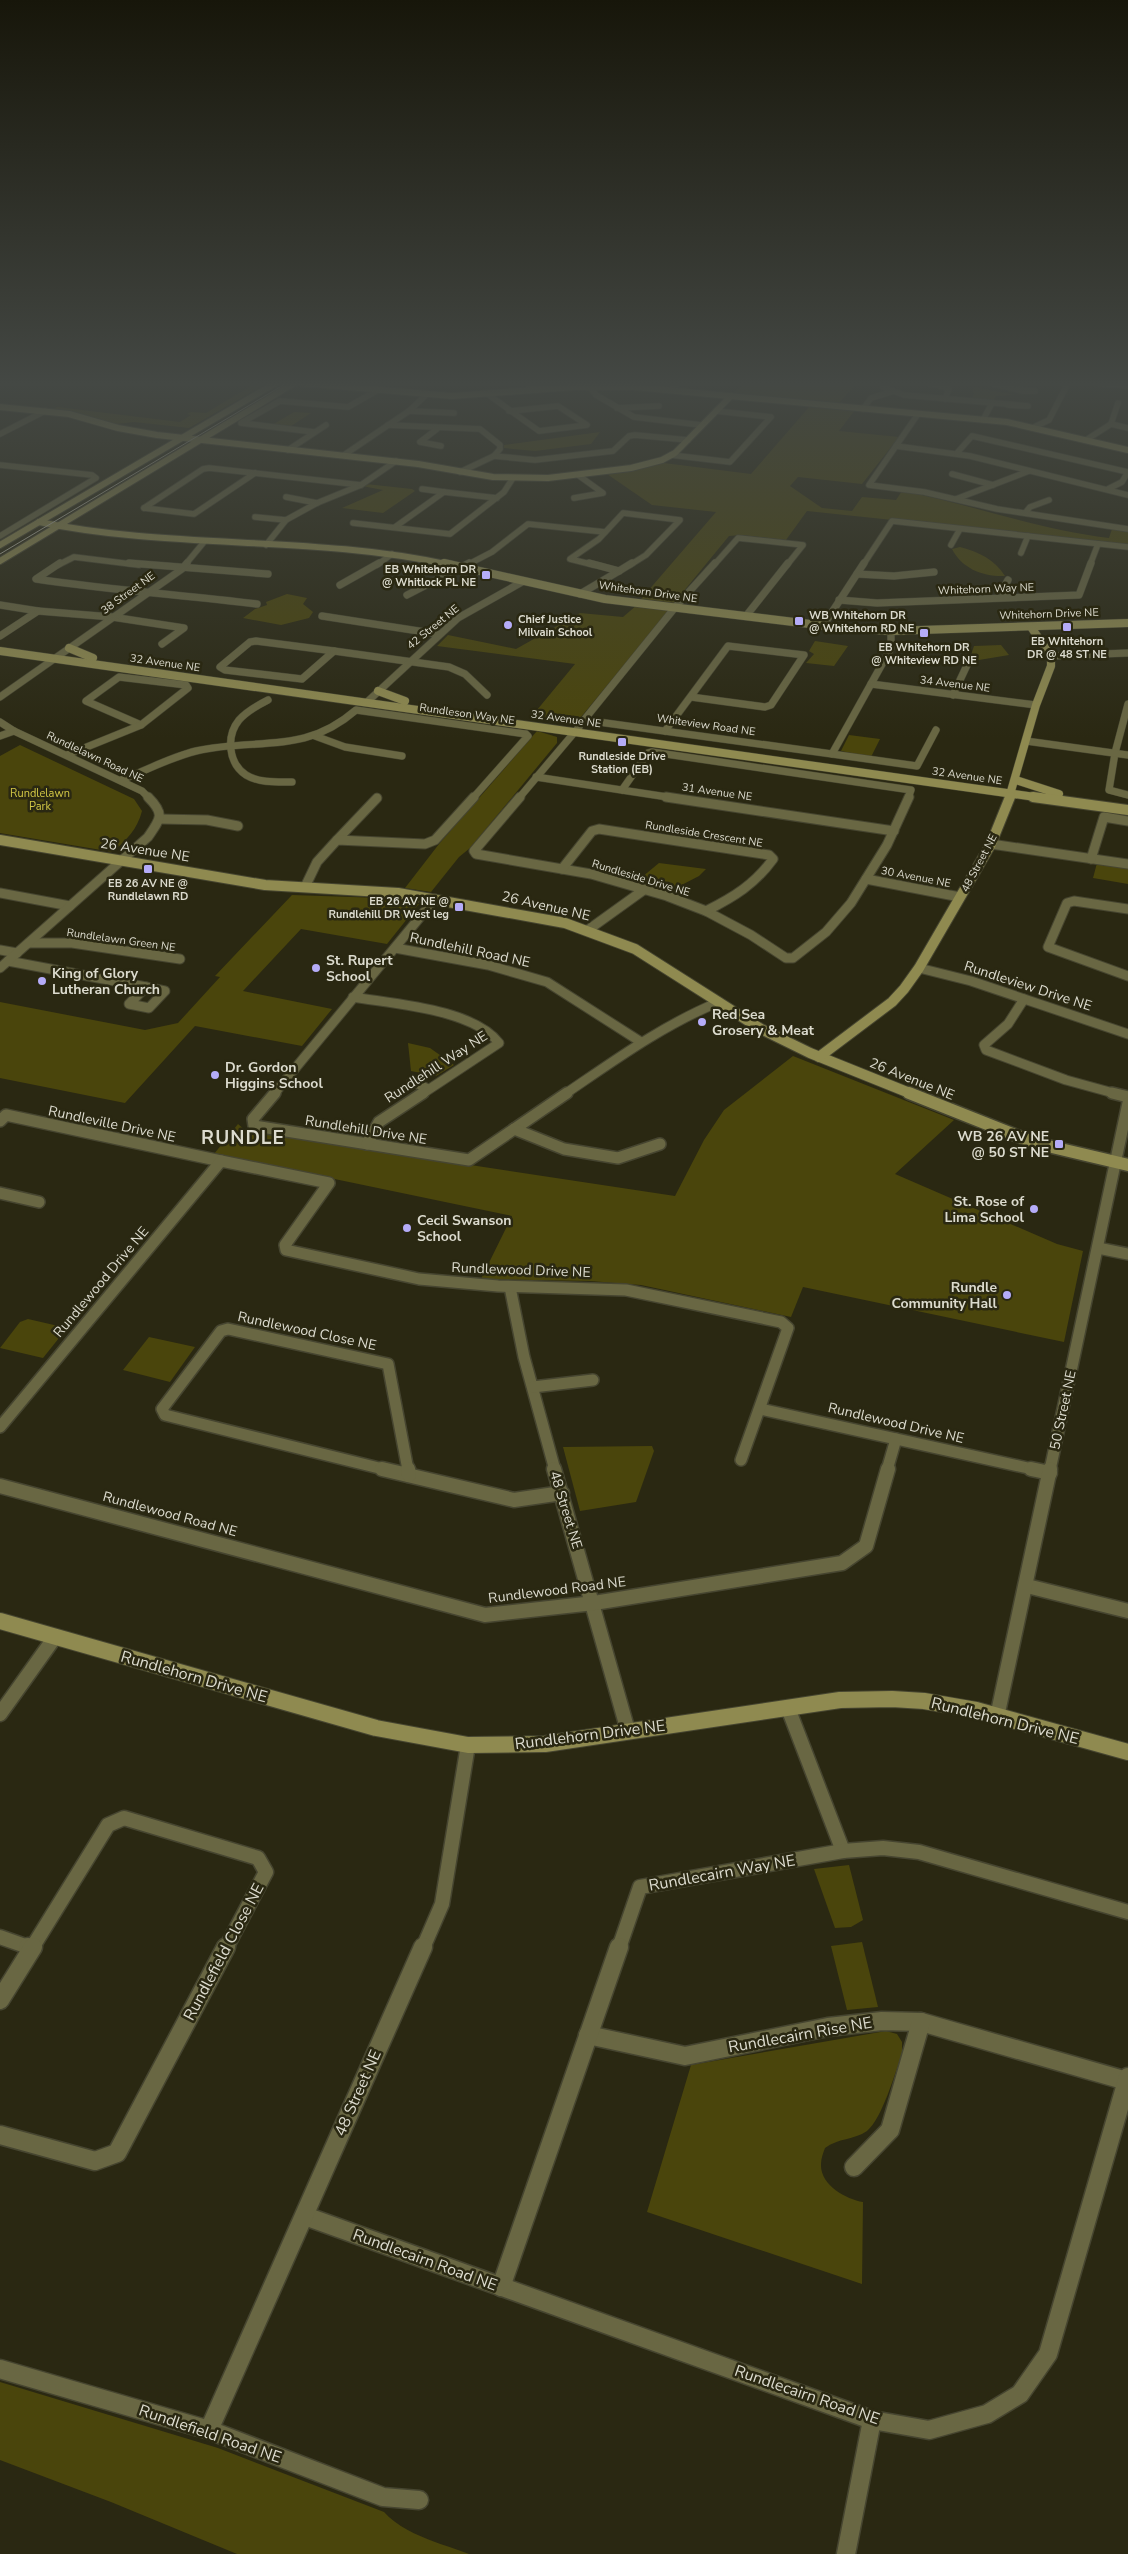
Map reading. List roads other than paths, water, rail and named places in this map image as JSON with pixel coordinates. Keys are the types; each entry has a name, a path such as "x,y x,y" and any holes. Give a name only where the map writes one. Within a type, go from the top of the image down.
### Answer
{"street":[{"path":"0,536 61,500"},
{"path":"0,545 76,500"},
{"path":"0,562 101,500"},
{"path":"154,500 143,507 194,514 215,500"},
{"path":"305,500 317,503"},
{"path":"266,545 286,520 324,500"},
{"path":"395,527 433,500"},
{"path":"353,523 450,534 494,500"},
{"path":"961,500 997,509 1128,529"},
{"path":"1026,512 1030,507 1048,500"},
{"path":"580,594 620,571 646,555 680,520 623,513 587,548 570,559 620,571"},
{"path":"255,517 286,520"},
{"path":"407,595 492,552 536,518"},
{"path":"1108,527 1110,519"},
{"name":"Whitehorn Drive NE","path":"39,522 168,539"},
{"path":"823,626 892,522 1128,547"},
{"path":"528,524 605,532"},
{"name":"Whitehorn Drive NE","path":"60,525 73,529 168,539 392,554 461,567 580,594 823,626 891,631 1128,623"},
{"path":"46,534 73,529"},
{"path":"951,545 960,529"},
{"path":"1021,553 1028,536"},
{"path":"675,608 738,538 803,544 746,616"},
{"name":"38 Street NE","path":"57,657 182,568 204,542"},
{"path":"502,544 515,546"},
{"name":"Whitehorn Way NE","path":"839,600 877,603 1079,595 1098,544"},
{"path":"340,585 373,568 392,554"},
{"path":"257,604 36,579 68,558 74,557 182,568 268,574"},
{"path":"857,574 894,576 934,572"},
{"path":"1006,597 1002,591 1008,580"},
{"name":"42 Street NE","path":"369,700 438,634 458,618 522,582"},
{"path":"0,606 112,617 184,628 162,644"},
{"name":"Whiteview Road NE","path":"675,608 584,720 917,766 936,730"},
{"path":"0,636 38,611"},
{"path":"322,616 331,619 438,634"},
{"path":"1031,627 1051,656 1128,653"},
{"path":"832,754 890,648 891,631"},
{"path":"334,651 302,679 234,671 220,667 250,642 256,641 334,651 441,666 461,672 488,695"},
{"name":"32 Avenue NE","path":"0,646 57,657 369,700 412,704 576,729 1128,804"},
{"path":"665,731 728,646 775,650 804,656 771,705 765,707 691,697"},
{"path":"70,648 98,660"},
{"name":"32 Avenue NE","path":"0,651 98,660 369,700 528,726 576,729"},
{"path":"16,653 38,661 43,666"},
{"name":"48 Street NE","path":"819,1057 892,1002 919,968 991,844 1013,787 1036,705 1051,666 1051,656"},
{"path":"0,697 57,657"},
{"path":"953,695 968,663"},
{"path":"67,755 141,726 188,688 186,685 119,677 86,701 141,726"},
{"name":"34 Avenue NE","path":"871,684 1036,705"},
{"path":"378,691 412,704"},
{"path":"268,700 255,706 240,719 231,732 230,746 236,765 248,776 266,781 292,782"},
{"path":"1128,704 1114,753 1109,790 1114,793 1128,795"},
{"name":"Rundleson Way NE","path":"121,780 196,751 230,746 294,741 315,736 340,723 354,711 359,710 526,734 528,736 435,840 424,844 337,840"},
{"name":"Rundlelawn Road NE","path":"0,722 14,731 121,780 152,799 159,808 160,818"},
{"path":"528,726 554,733 566,741"},
{"name":"Rundleside Drive NE","path":"576,729 474,851 476,854 562,869 645,889 706,911 751,935 786,958 793,958 837,920 866,879 894,831 904,811 911,790 652,752 648,753 622,790"},
{"path":"0,736 14,731"},
{"path":"315,736 345,747 402,756"},
{"path":"1026,741 1128,755"},
{"name":"31 Avenue NE","path":"536,777 894,831"},
{"name":"32 Avenue NE","path":"1013,787 1128,810"},
{"path":"305,888 317,862 377,798"},
{"path":"1091,859 1104,817 1128,821"},
{"path":"0,968 148,837 160,818 207,820 238,826"},
{"name":"Rundleside Crescent NE","path":"562,869 592,831 599,829 769,855 773,859 760,878 747,891 706,911"},
{"name":"26 Avenue NE","path":"0,840 265,885 373,891 435,899 540,917 588,930 635,949 761,1029 819,1057 1035,1143 1128,1165"},
{"path":"991,844 1128,864"},
{"name":"30 Avenue NE","path":"866,879 960,897"},
{"path":"588,930 645,889"},
{"path":"0,893 70,906"},
{"name":"Rundlehill Drive NE","path":"435,899 253,1119 254,1126 469,1160 640,1042 687,1015 719,1002"},
{"path":"1128,910 1074,901 1067,903 1048,947 1128,976"},
{"name":"Rundlelawn Green NE","path":"29,943 42,945 70,943 154,958 180,959"},
{"name":"Rundlehill Road NE","path":"395,948 488,965 547,982 640,1042"},
{"path":"0,950 17,953"},
{"path":"8,961 146,987"},
{"name":"Rundleview Drive NE","path":"919,968 971,981 1128,1034"},
{"name":"Rundlehill Way NE","path":"353,997 449,1015 470,1022 498,1039 499,1043 379,1122 367,1144"},
{"path":"1024,999 1008,1024 984,1045 986,1050 1066,1080 1128,1097"},
{"path":"412,1081 428,1089"},
{"name":"50 Street NE","path":"997,1717 1027,1586 1128,1103"},
{"name":"Rundleville Drive NE","path":"2,1117 221,1161"},
{"path":"514,1129 564,1149 618,1158 660,1144"},
{"name":"Rundlewood Drive NE","path":"0,1427 221,1161 330,1183 285,1245 286,1250 419,1279 510,1287 586,1286 626,1290 781,1322 788,1328 760,1409 1050,1474"},
{"path":"0,1193 39,1202"},
{"path":"1098,1248 1128,1254"},
{"name":"48 Street NE","path":"510,1287 517,1330 628,1731"},
{"name":"Rundlewood Close NE","path":"409,1475 388,1364 228,1329 221,1331 162,1409 165,1415 491,1496 514,1500 562,1493"},
{"path":"533,1386 593,1380"},
{"path":"741,1460 760,1409"},
{"name":"Rundlewood Road NE","path":"0,1486 485,1615 594,1603 842,1563 866,1546 896,1439"},
{"path":"1027,1586 1128,1610"},
{"name":"Rundlehorn Drive NE","path":"0,1621 376,1728 468,1744 545,1744 840,1700 881,1698 925,1701 997,1717 1128,1752"},
{"path":"0,1714 55,1637"},
{"path":"788,1708 843,1851"},
{"name":"48 Street NE","path":"209,2430 442,1904 468,1744"},
{"name":"Rundlefield Close NE","path":"0,2000 108,1825 124,1818 258,1858 266,1872 117,2153 95,2161 0,2135"},
{"name":"Rundlecairn Way NE","path":"500,2286 640,1887 843,1851 883,1848 919,1852 1128,1912"},
{"path":"0,1937 32,1948"},
{"name":"Rundlecairn Rise NE","path":"588,2035 685,2056 828,2027 882,2021 921,2022 1127,2079"},
{"path":"854,2167 890,2130 921,2022"},
{"name":"Rundlecairn Road NE","path":"305,2216 872,2420 929,2430 987,2414 1020,2394 1048,2354 1127,2079"},
{"name":"Rundlefield Road NE","path":"0,2369 209,2430 383,2497 419,2500"},
{"path":"846,2554 872,2420"}],"tram line":[{"path":"0,554 90,500"}],"place":[{"name":"EB Whitehorn DR @ Whitlock PL NE","path":"486,575"},
{"name":"WB Whitehorn DR @ Whitehorn RD NE","path":"799,621"},
{"name":"Chief Justice Milvain School","path":"508,625"},
{"name":"EB Whitehorn DR @ 48 ST NE","path":"1067,627"},
{"name":"EB Whitehorn DR @ Whiteview RD NE","path":"924,633"},
{"name":"Rundleside Drive Station (EB)","path":"622,742"},
{"name":"EB 26 AV NE @ Rundlelawn RD","path":"148,869"},
{"name":"EB 26 AV NE @ Rundlehill DR West leg","path":"459,907"},
{"name":"St. Rupert School","path":"316,968"},
{"name":"King of Glory Lutheran Church","path":"42,981"},
{"name":"Red Sea Grosery & Meat","path":"702,1022"},
{"name":"Dr. Gordon Higgins School","path":"215,1075"},
{"name":"WB 26 AV NE @ 50 ST NE","path":"1059,1144"},
{"name":"St. Rose of Lima School","path":"1034,1209"},
{"name":"Cecil Swanson School","path":"407,1228"},
{"name":"Rundle Community Hall","path":"1007,1295"}],"district":[{"name":"RUNDLE","path":"243,1138"}],"park label":[{"name":"Rundlelawn Park","path":"40,799"}]}
